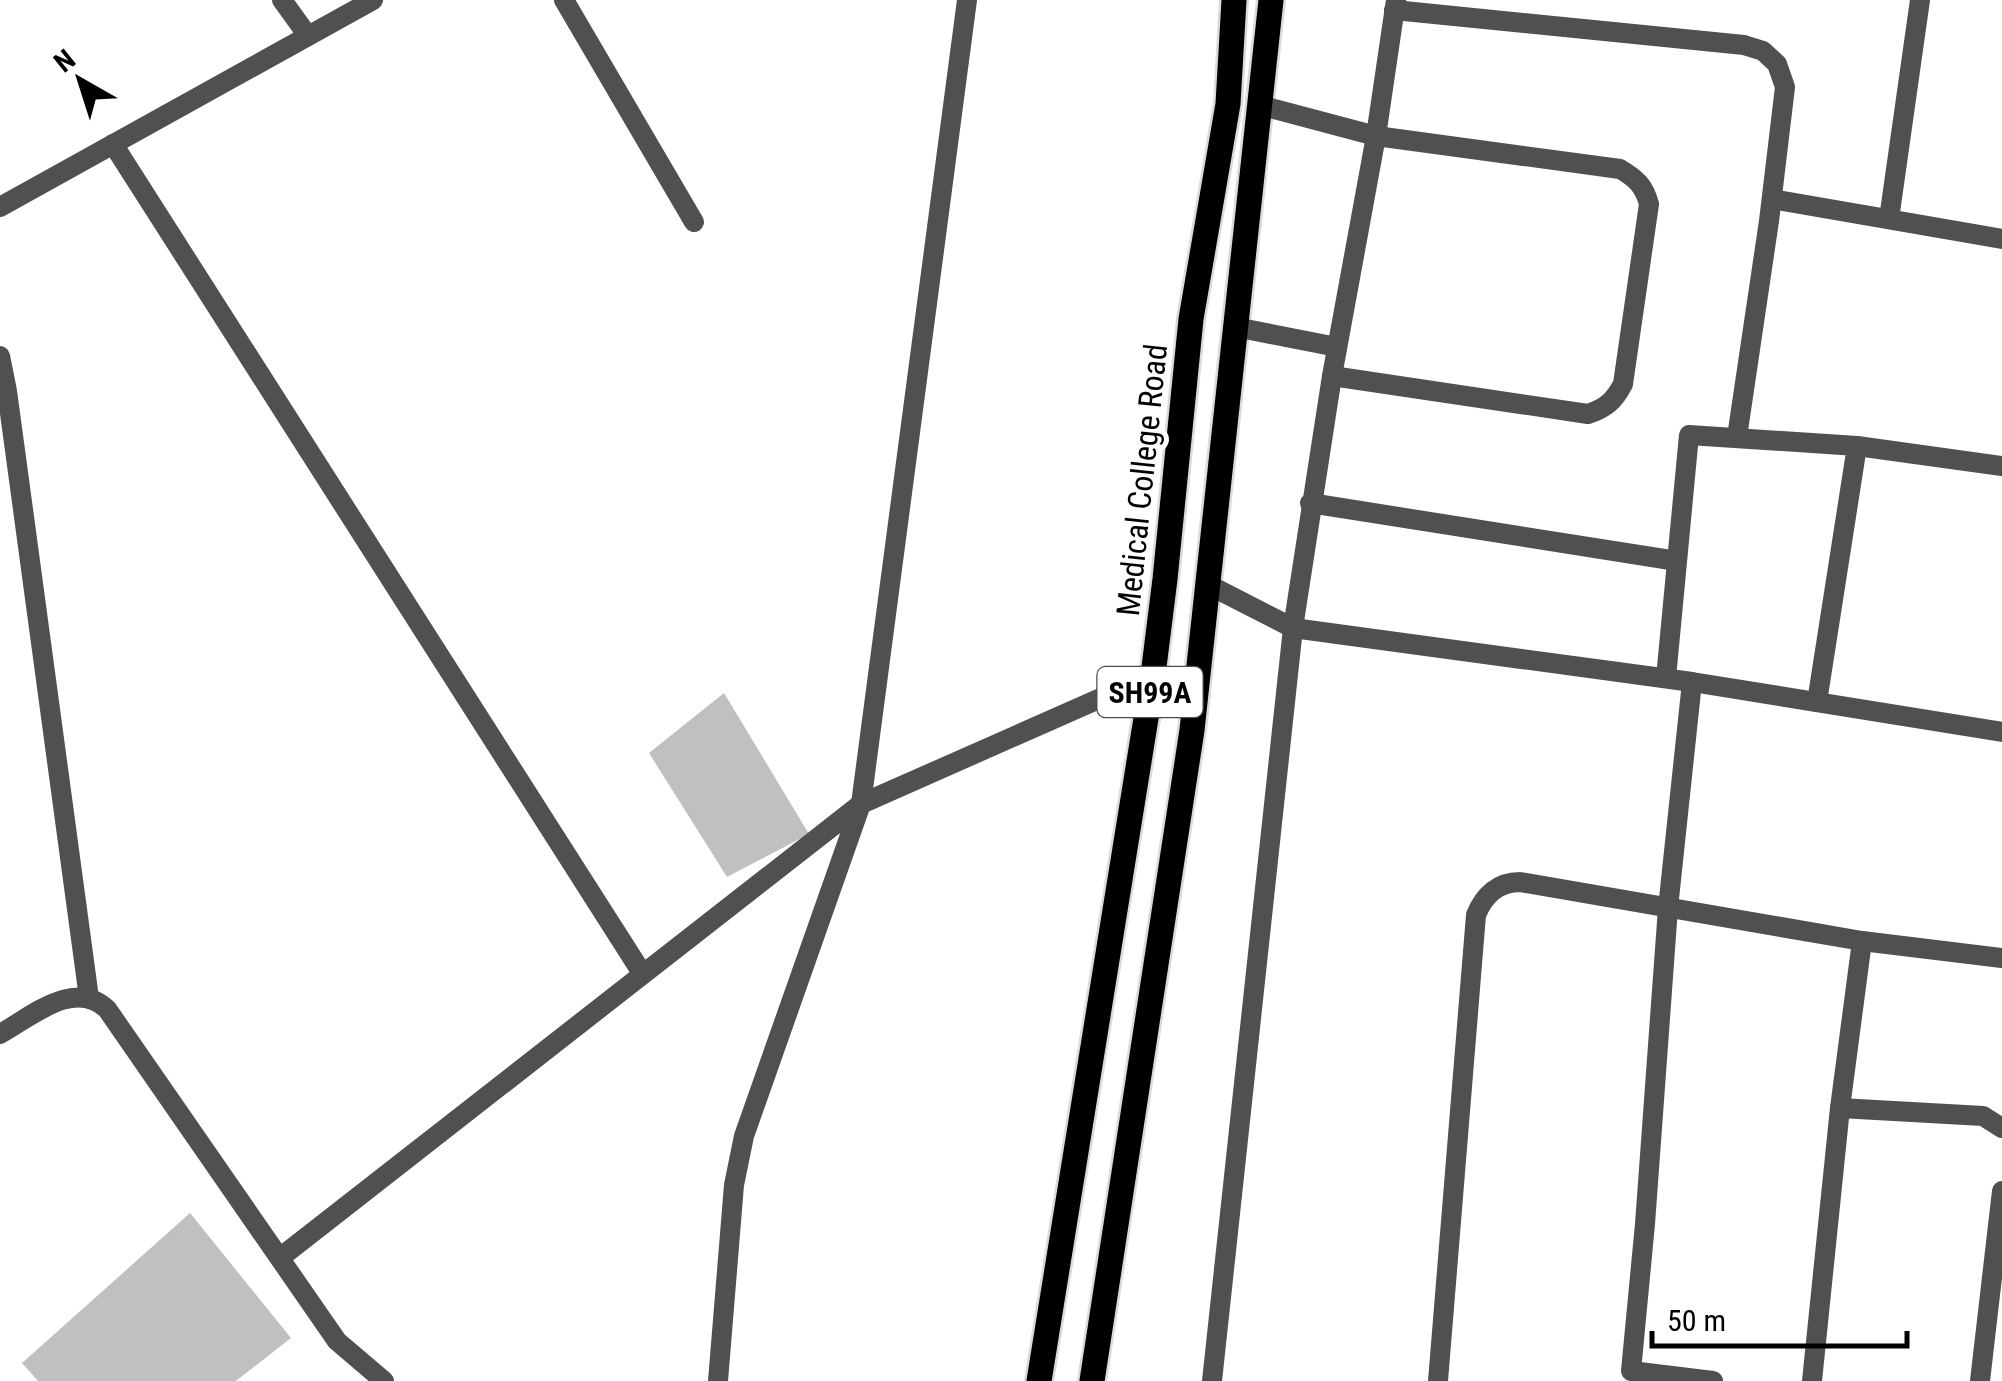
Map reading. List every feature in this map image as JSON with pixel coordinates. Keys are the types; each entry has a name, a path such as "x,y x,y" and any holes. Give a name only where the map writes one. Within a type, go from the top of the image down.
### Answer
{"main road":[{"name":"Medical College Road","path":"1039,1381 1153,675 1192,319 1228,104 1234,0"},
{"path":"1092,1381 1192,730 1271,0"}],"street":[{"path":"282,0 308,36"},
{"path":"0,207 372,0"},
{"path":"564,0 694,222"},
{"path":"718,1381 734,1185 744,1136 861,804 967,0"},
{"path":"1890,219 1920,0"},
{"path":"1212,1381 1293,628 1310,504 1376,136 1395,5 1744,45 1764,51 1777,64 1785,87 1737,438"},
{"path":"1260,106 1376,136 1620,170 1636,178 1649,204 1623,384 1615,399 1603,409 1588,414 1332,376"},
{"path":"112,144 642,973"},
{"path":"1772,199 2002,239"},
{"path":"1236,328 1337,347"},
{"path":"0,356 89,998"},
{"path":"1666,678 1689,434 1857,446 2002,466"},
{"path":"1817,702 1857,446"},
{"path":"1310,504 1677,561"},
{"path":"1208,584 1293,628 1666,678 2002,732"},
{"path":"280,1257 861,804 1153,675"},
{"path":"1692,682 1668,908 1630,1376 1713,1381"},
{"path":"1438,1381 1476,915 1492,890 1508,882 1520,882 1862,941 2002,958"},
{"path":"1812,1381 1840,1108 1862,941"},
{"path":"0,1034 61,999 89,998 107,1008 337,1342 384,1381"},
{"path":"1840,1108 1983,1116 2002,1128"},
{"path":"1980,1381 2002,1190"}],"building":[{"path":"724,693 809,834 727,877 649,753"},
{"path":"190,1213 291,1338 236,1381 38,1381 22,1363"}]}
